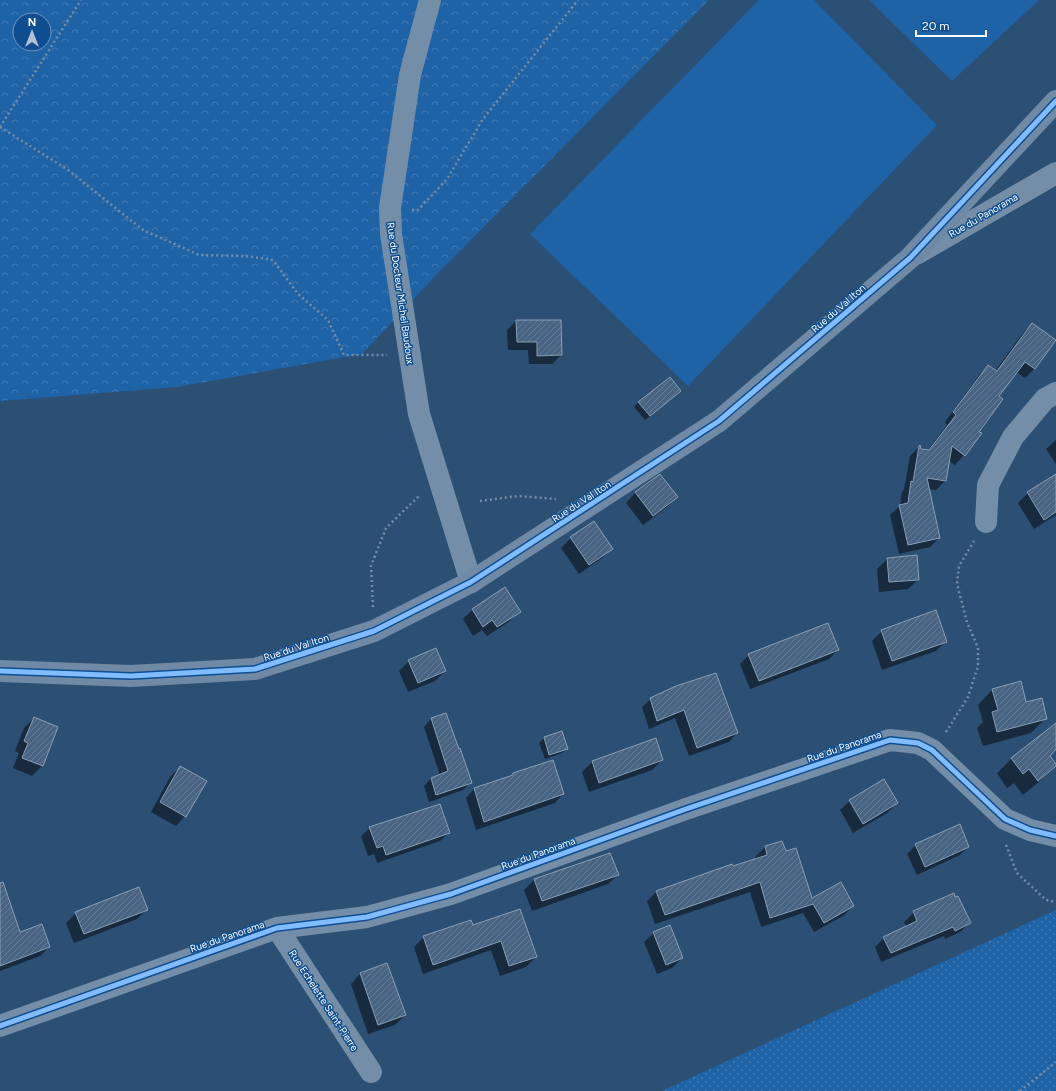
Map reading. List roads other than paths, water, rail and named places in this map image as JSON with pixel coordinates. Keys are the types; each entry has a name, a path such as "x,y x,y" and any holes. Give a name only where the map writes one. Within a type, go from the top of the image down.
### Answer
{"street":[{"name":"Rue du Docteur Michel Baudoux","path":"430,0 410,75 390,208 391,234 419,414 471,582"},
{"name":"Rue du Val Iton","path":"0,671 131,676 255,669 374,631 471,582 719,421 910,258 1056,101"},
{"name":"Rue du Panorama","path":"910,258 1056,173"},
{"path":"986,522 988,485 1013,437 1045,399 1056,393"},
{"name":"Rue du Panorama","path":"0,1026 277,928 367,917 451,894 686,809 890,740 918,743 932,750 1005,819 1030,830 1056,836"},
{"name":"Rue Echelette Saint-Pierre","path":"277,928 371,1072"}]}
